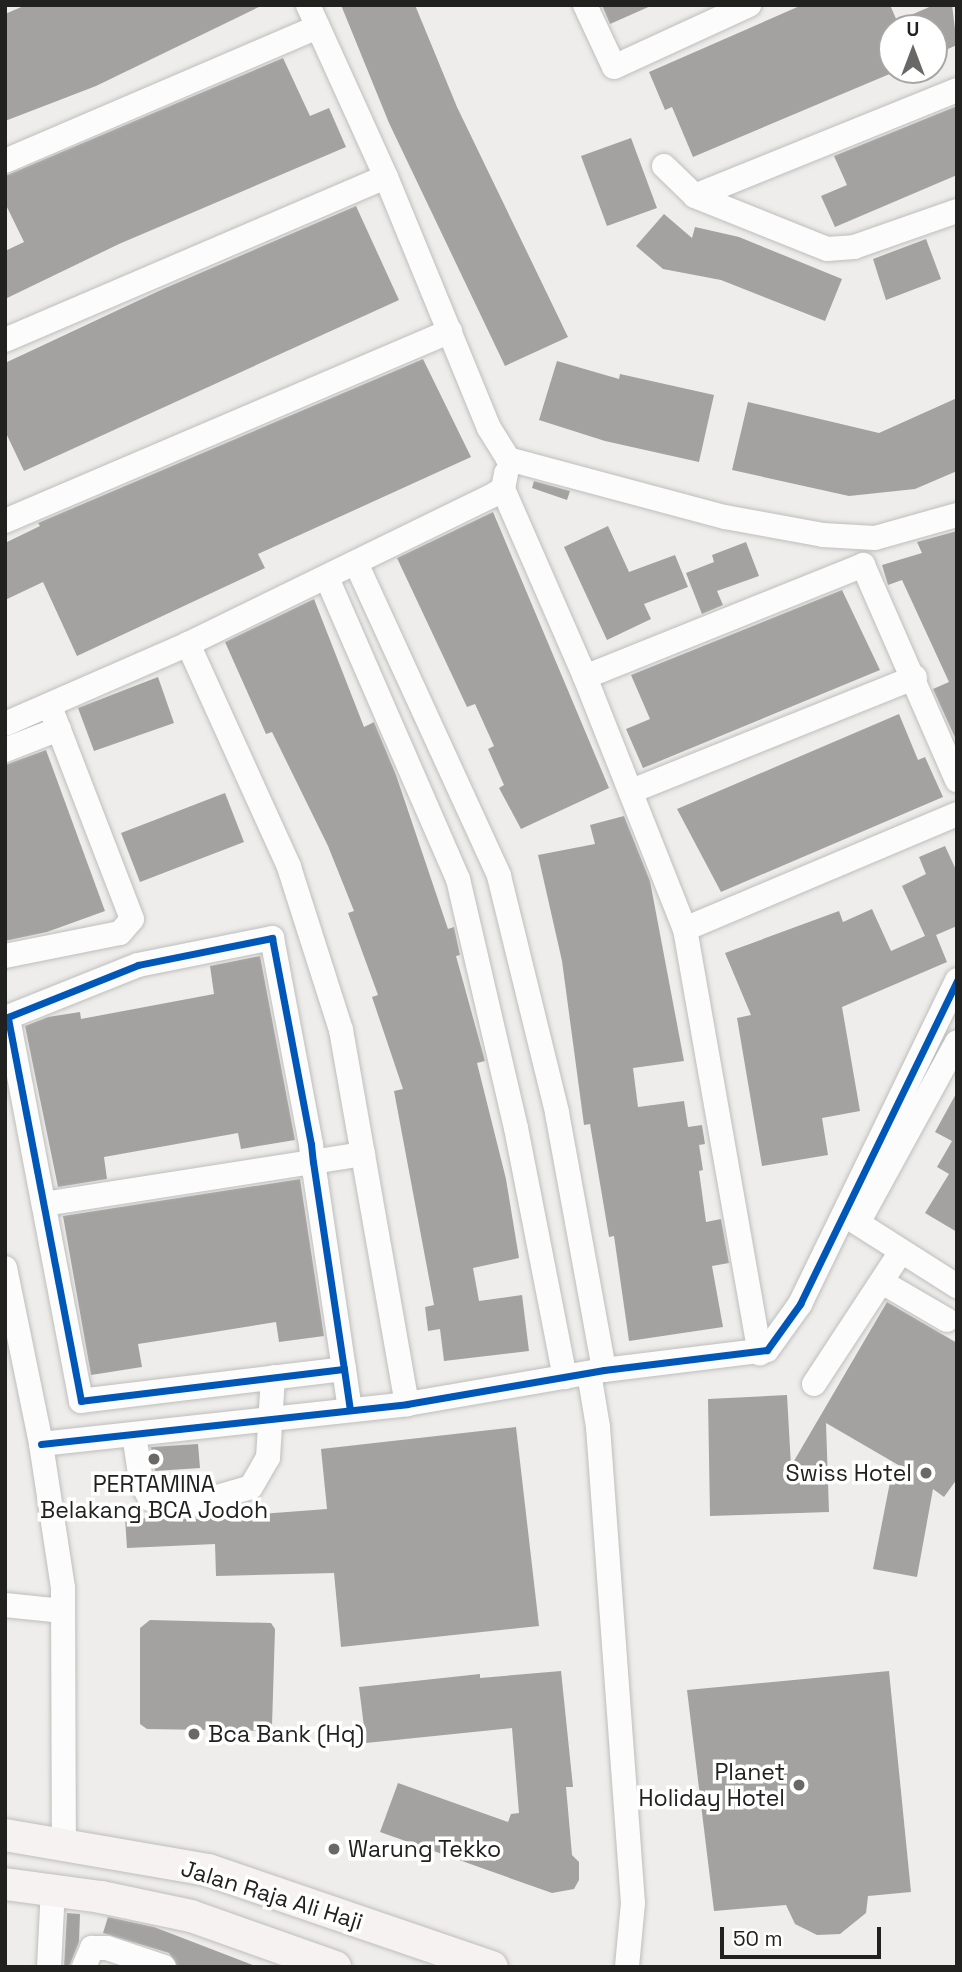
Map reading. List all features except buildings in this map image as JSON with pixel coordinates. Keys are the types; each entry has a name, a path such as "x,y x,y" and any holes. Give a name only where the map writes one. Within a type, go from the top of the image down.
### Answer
{"main road":[{"name":"Jalan Raja Ali Haji","path":"5,1835 64,1842 208,1870 492,1967"},
{"path":"191,1916 208,1870"},
{"name":"Jalan Raja Ali Haji","path":"5,1884 53,1889 191,1916 335,1967"}],"street":[{"path":"585,5 614,67 746,6"},
{"path":"5,161 313,16 386,177 489,428 508,459 503,489 586,677 685,929 760,1353"},
{"path":"695,196 957,90"},
{"path":"664,166 695,196 827,249 854,247 957,211"},
{"path":"5,340 386,177"},
{"path":"5,521 450,331"},
{"path":"508,459 724,517 823,535 875,538 957,515"},
{"path":"5,724 188,644 356,564 503,489"},
{"path":"356,564 499,876 557,1113 586,1373"},
{"path":"586,677 863,565 915,677 957,780"},
{"path":"327,578 458,879 505,1077 586,1373 598,1427 633,1903 626,1967"},
{"path":"188,644 289,867 341,1030 407,1404"},
{"path":"632,791 915,677"},
{"path":"5,956 120,933 132,919 50,706"},
{"path":"5,750 59,729"},
{"path":"685,929 957,814"},
{"path":"344,1368 81,1401 8,1017 138,965 272,938 313,1162 351,1410"},
{"path":"850,1218 957,980"},
{"path":"41,1444 407,1404 586,1373 760,1353 775,1344 957,1042"},
{"path":"44,1204 363,1154"},
{"path":"850,1218 900,1253 957,1286"},
{"path":"814,1384 900,1253"},
{"path":"5,1268 41,1444 63,1611 64,1842"},
{"path":"882,1283 947,1320"},
{"path":"134,1433 141,1481 150,1499 193,1504 251,1487 268,1458 273,1377"},
{"path":"5,1605 63,1611"},
{"path":"49,1967 53,1889"},
{"path":"84,1967 92,1948 107,1948 164,1967"}],"cycle path":[{"path":"344,1369 81,1401 8,1017 138,965 272,938 311,1144 313,1162 344,1369 350,1410"},
{"path":"41,1444 407,1404 604,1370 767,1350 800,1304 957,980"}],"place":[{"name":"PERTAMINA Belakang BCA Jodoh","path":"154,1459"},
{"name":"Swiss Hotel","path":"926,1473"},
{"name":"Bca Bank (Hq)","path":"194,1734"},
{"name":"Planet Holiday Hotel","path":"799,1785"},
{"name":"Warung Tekko","path":"334,1849"}]}
